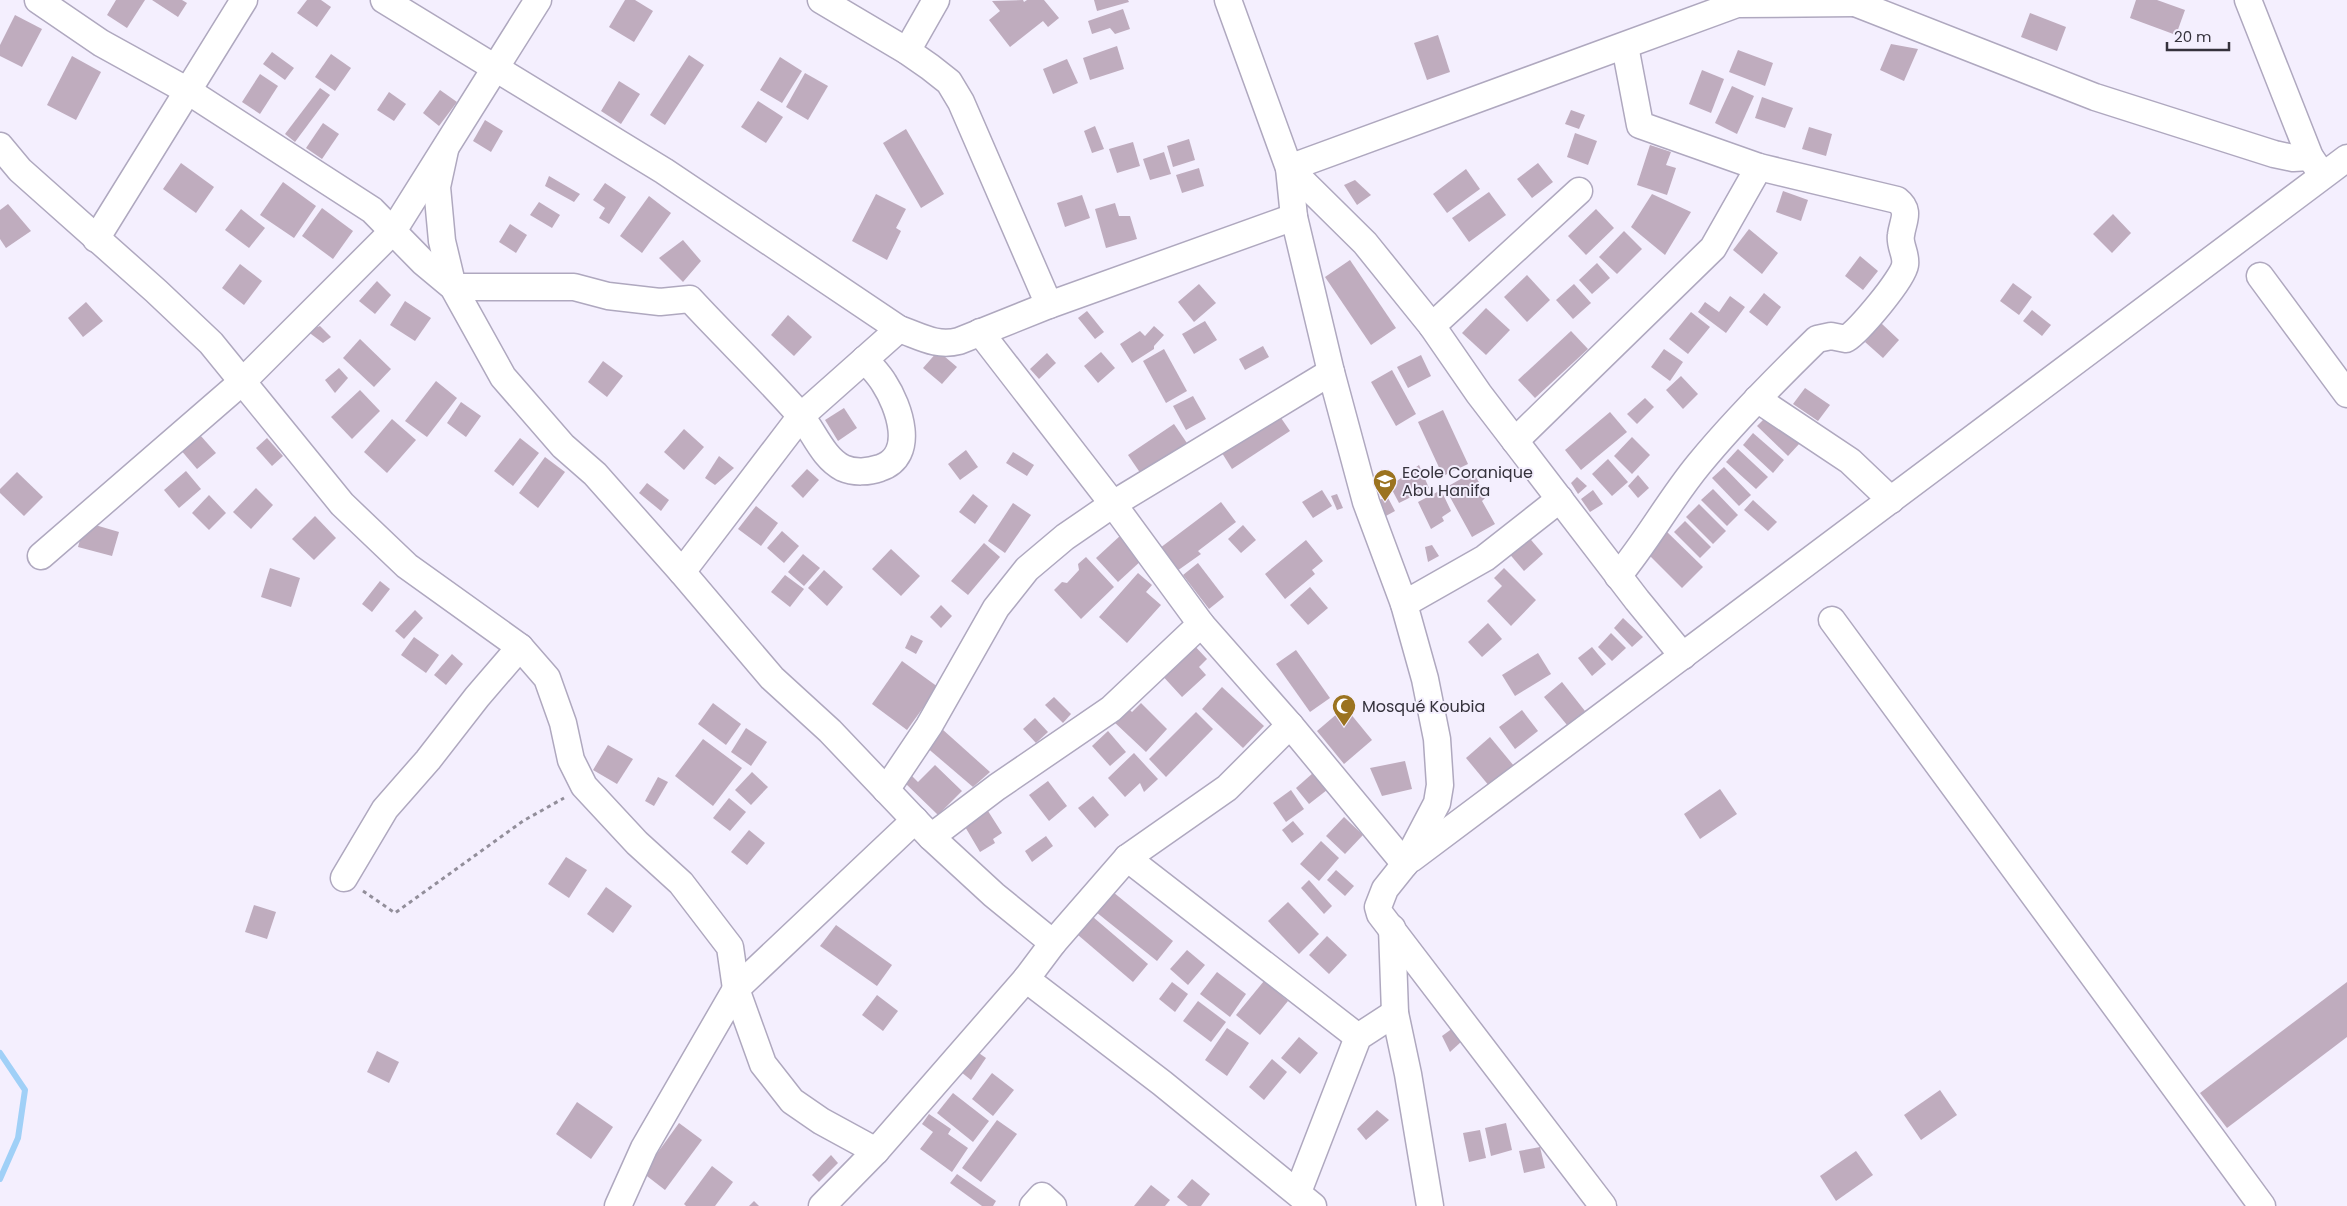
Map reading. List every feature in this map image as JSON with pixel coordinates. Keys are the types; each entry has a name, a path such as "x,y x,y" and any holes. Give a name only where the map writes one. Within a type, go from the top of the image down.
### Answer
{"street":[{"path":"38,0 102,43 188,91 372,210 423,262 453,287 574,286 608,296 660,302 690,299 801,416 829,457 843,468 856,471 882,468 895,458 902,444 899,414 884,383 865,359"},
{"path":"96,239 244,0"},
{"path":"384,0 664,170 899,329 927,340 948,344 1049,305 1294,217"},
{"path":"42,556 243,381 393,231 446,150 538,0"},
{"path":"821,0 906,51 949,82 961,102 1049,305"},
{"path":"906,51 936,0"},
{"path":"1228,0 1289,168 1294,217 1331,372 1366,502 1404,604 1429,696 1437,739 1440,785 1437,803 1405,864 1384,889 1378,907 1381,918 1392,928 1602,1206"},
{"path":"2248,0 2317,167"},
{"path":"1289,168 1626,46 1736,2 1860,1 2095,97 2274,154 2294,158 2317,167"},
{"path":"1618,576 1638,552 1698,465 1757,399 1817,339 1831,336 1846,339 1856,330 1902,274 1906,260 1900,236 1906,213 1902,204 1897,200 1759,167 1640,125 1626,46"},
{"path":"0,146 20,170 156,291 211,344 342,504 407,566 520,648 547,678 563,724 571,760 584,786 637,843 681,883 730,948 736,989 763,1064 792,1101 821,1121 876,1151"},
{"path":"446,150 437,187 442,242 453,287 503,378 562,446 595,474 772,678 830,731 923,828 994,895 1053,943"},
{"path":"1405,864 1891,500 2317,167 2347,158"},
{"path":"1515,441 1713,248 1759,167"},
{"path":"1289,168 1365,243 1432,326 1479,394 1618,576 1683,656"},
{"path":"1432,326 1579,191"},
{"path":"2260,276 2347,394"},
{"path":"682,572 801,416 899,329"},
{"path":"980,332 1113,504 1201,624 1290,725 1405,864"},
{"path":"886,790 929,726 996,608 1027,569 1066,536 1113,504 1331,372"},
{"path":"1757,399 1850,461 1891,500"},
{"path":"1404,604 1486,558 1560,499"},
{"path":"1832,620 2262,1206"},
{"path":"618,1206 644,1148 736,989 923,828 997,787 1111,708 1201,624"},
{"path":"344,878 385,809 520,648"},
{"path":"822,1206 876,1151 1026,979 1053,943 1127,858 1227,788 1290,725"},
{"path":"1127,858 1358,1037"},
{"path":"1392,928 1395,1013 1408,1074 1430,1206"},
{"path":"1026,979 1162,1083 1305,1199 1358,1037 1395,1013"},
{"path":"1033,1206 1042,1196 1053,1206"}],"path":[{"path":"344,878 395,913 523,821 584,786"}],"building":[{"path":"116,0 145,0 127,28 107,15"},
{"path":"152,0 182,0 187,3 178,17"},
{"path":"307,0 321,0 331,7 317,27 297,13"},
{"path":"625,0 635,0 653,11 634,42 609,27"},
{"path":"1023,0 1024,2 1027,0 1044,0 1059,18 1048,27 1043,21 1010,47 989,20 1000,11 992,1"},
{"path":"1094,0 1128,0 1129,2 1097,11"},
{"path":"2136,0 2157,0 2185,10 2176,35 2130,18"},
{"path":"1123,9 1130,29 1115,34 1110,28 1092,34 1088,21"},
{"path":"2030,13 2066,27 2057,51 2021,37"},
{"path":"15,15 42,29 22,67 0,56 0,45"},
{"path":"1438,35 1450,72 1427,80 1414,43"},
{"path":"1891,44 1918,49 1904,81 1880,70"},
{"path":"1117,46 1124,69 1090,80 1083,58"},
{"path":"1738,50 1773,63 1765,86 1729,72"},
{"path":"272,52 294,68 285,80 263,64"},
{"path":"331,54 351,68 335,91 315,77"},
{"path":"689,55 704,65 665,125 650,115"},
{"path":"72,56 101,72 76,120 47,105"},
{"path":"780,57 802,71 782,103 760,90"},
{"path":"1067,59 1078,83 1053,94 1043,69"},
{"path":"1702,70 1724,79 1711,113 1689,104"},
{"path":"805,73 828,86 808,120 786,107"},
{"path":"260,74 278,86 260,114 242,102"},
{"path":"619,81 640,94 621,124 601,111"},
{"path":"1732,86 1754,96 1737,134 1715,123"},
{"path":"320,88 330,95 295,142 285,134"},
{"path":"440,90 457,102 439,126 423,113"},
{"path":"389,92 406,104 394,121 377,110"},
{"path":"1762,97 1793,108 1785,128 1755,118"},
{"path":"758,101 783,117 766,143 741,127"},
{"path":"1571,110 1585,115 1579,129 1565,124"},
{"path":"485,120 503,131 491,152 473,141"},
{"path":"323,123 339,134 322,159 306,148"},
{"path":"1095,126 1104,149 1092,153 1084,131"},
{"path":"1809,127 1832,134 1826,156 1802,149"},
{"path":"906,129 944,194 921,208 883,143"},
{"path":"1575,133 1597,141 1588,165 1567,157"},
{"path":"1189,139 1195,160 1173,167 1167,146"},
{"path":"1133,142 1140,166 1117,173 1109,149"},
{"path":"1650,145 1671,152 1666,165 1676,168 1667,195 1637,185"},
{"path":"1164,152 1171,174 1150,180 1143,159"},
{"path":"181,163 214,187 196,213 163,189"},
{"path":"1538,163 1553,182 1532,198 1517,179"},
{"path":"1199,168 1204,186 1182,193 1176,175"},
{"path":"1466,169 1480,189 1447,213 1433,194"},
{"path":"549,176 580,194 574,202 545,186"},
{"path":"1355,180 1371,195 1357,205 1344,185"},
{"path":"283,182 316,206 294,238 260,215"},
{"path":"605,183 626,197 609,224 599,218 605,208 593,200"},
{"path":"1783,191 1808,200 1801,221 1776,212"},
{"path":"1489,192 1506,215 1469,242 1452,218"},
{"path":"876,194 906,209 896,228 901,231 887,260 852,241"},
{"path":"1652,194 1691,212 1665,255 1631,227"},
{"path":"1082,195 1090,218 1065,227 1057,203"},
{"path":"649,196 671,213 642,253 620,236"},
{"path":"539,202 560,215 552,228 530,215"},
{"path":"1115,203 1119,216 1130,216 1137,239 1106,248 1095,209"},
{"path":"8,204 31,231 6,248 0,239 0,210"},
{"path":"322,208 353,231 333,259 302,236"},
{"path":"241,209 265,228 249,248 225,230"},
{"path":"1596,209 1614,228 1586,255 1568,236"},
{"path":"2113,214 2131,233 2112,253 2093,234"},
{"path":"510,224 527,235 516,253 499,242"},
{"path":"1749,229 1778,253 1762,274 1733,250"},
{"path":"1624,231 1642,249 1617,274 1599,257"},
{"path":"683,240 701,261 683,282 659,258"},
{"path":"1860,256 1878,271 1863,290 1845,276"},
{"path":"1350,260 1396,328 1371,345 1325,277"},
{"path":"1597,263 1610,278 1592,294 1579,280"},
{"path":"240,264 262,281 244,305 222,288"},
{"path":"1527,275 1550,300 1527,322 1504,297"},
{"path":"377,281 391,295 375,314 359,301"},
{"path":"2013,283 2032,297 2019,315 2000,301"},
{"path":"1199,284 1216,303 1194,322 1178,302"},
{"path":"1574,284 1591,303 1573,319 1556,300"},
{"path":"1764,293 1781,307 1767,326 1749,312"},
{"path":"1730,296 1745,307 1726,333 1698,312 1705,302 1719,312"},
{"path":"405,301 431,318 415,341 390,325"},
{"path":"86,302 103,321 83,337 68,318"},
{"path":"1486,308 1510,330 1486,355 1462,333"},
{"path":"2032,310 2051,325 2042,336 2023,321"},
{"path":"1087,311 1104,332 1095,339 1078,318"},
{"path":"1691,312 1710,327 1688,354 1669,339"},
{"path":"788,315 812,337 794,356 771,335"},
{"path":"1205,321 1217,340 1194,354 1182,334"},
{"path":"1881,323 1899,340 1883,358 1865,342"},
{"path":"320,326 331,337 323,343 307,331"},
{"path":"1154,326 1164,335 1154,346 1154,349 1132,363 1120,344 1140,331 1145,336"},
{"path":"1571,331 1588,349 1535,398 1518,380"},
{"path":"360,339 391,369 374,387 343,358"},
{"path":"1263,346 1269,357 1245,370 1239,359"},
{"path":"1164,349 1187,391 1166,403 1143,361"},
{"path":"1664,349 1683,362 1670,381 1651,367"},
{"path":"938,351 957,367 942,384 923,368"},
{"path":"1101,352 1115,368 1098,383 1084,366"},
{"path":"1047,353 1056,363 1039,379 1030,369"},
{"path":"1421,355 1431,376 1408,388 1397,367"},
{"path":"603,361 623,376 607,397 588,382"},
{"path":"339,368 348,378 335,393 325,380"},
{"path":"1392,370 1416,414 1396,426 1371,382"},
{"path":"1681,376 1698,394 1683,409 1666,390"},
{"path":"436,381 457,398 427,437 405,421"},
{"path":"1805,388 1830,405 1818,421 1793,404"},
{"path":"360,390 380,411 352,439 331,417"},
{"path":"1193,396 1206,419 1186,430 1173,406"},
{"path":"1645,398 1654,407 1637,424 1627,414"},
{"path":"461,402 481,416 466,437 447,423"},
{"path":"844,408 857,428 838,441 825,420"},
{"path":"1443,410 1468,464 1443,476 1418,422"},
{"path":"1610,412 1627,432 1581,470 1565,450"},
{"path":"1770,413 1800,443 1788,456 1757,426"},
{"path":"1279,415 1290,431 1232,469 1222,453"},
{"path":"392,419 416,440 387,473 364,452"},
{"path":"1174,424 1189,446 1143,477 1128,455"},
{"path":"192,426 216,453 197,469 174,442"},
{"path":"684,429 704,447 684,470 664,452"},
{"path":"1753,433 1784,460 1773,473 1743,445"},
{"path":"1632,437 1650,455 1632,474 1614,456"},
{"path":"267,438 283,456 272,466 256,448"},
{"path":"520,438 539,453 513,486 494,471"},
{"path":"1738,449 1768,477 1756,489 1726,462"},
{"path":"966,450 978,467 960,480 948,464"},
{"path":"1013,452 1034,465 1027,476 1006,463"},
{"path":"719,456 734,468 715,485 705,478"},
{"path":"545,457 565,472 538,508 519,493"},
{"path":"1608,459 1628,482 1612,496 1592,474"},
{"path":"1419,465 1429,488 1399,503 1390,486"},
{"path":"1724,467 1751,495 1739,506 1712,478"},
{"path":"807,469 819,480 803,498 791,486"},
{"path":"186,471 201,489 179,508 164,490"},
{"path":"17,472 43,497 24,516 0,493 0,489"},
{"path":"1473,472 1487,496 1482,501 1495,524 1472,537 1445,488"},
{"path":"1638,475 1649,488 1638,498 1628,486"},
{"path":"1577,477 1587,486 1578,494 1571,483"},
{"path":"647,483 669,500 661,511 639,493"},
{"path":"256,488 273,505 251,529 233,512"},
{"path":"1713,489 1738,515 1727,526 1701,500"},
{"path":"1322,490 1332,506 1313,518 1302,502"},
{"path":"1441,490 1451,511 1442,517 1444,521 1431,529 1418,502"},
{"path":"1593,490 1603,504 1590,512 1581,499"},
{"path":"973,494 988,506 975,524 959,512"},
{"path":"1337,494 1343,508 1337,510 1331,496"},
{"path":"209,495 226,513 209,530 192,513"},
{"path":"1387,496 1395,511 1384,517 1376,502"},
{"path":"1753,500 1777,522 1768,531 1744,510"},
{"path":"1221,502 1236,522 1198,551 1201,554 1177,571 1160,548"},
{"path":"1013,503 1031,515 1005,553 988,541"},
{"path":"1699,504 1726,531 1713,544 1686,517"},
{"path":"756,506 778,523 761,546 738,529"},
{"path":"315,516 336,538 314,560 292,539"},
{"path":"1685,521 1711,547 1700,558 1674,532"},
{"path":"85,522 119,532 112,556 78,547"},
{"path":"1243,525 1256,540 1241,553 1228,539"},
{"path":"1664,529 1703,567 1682,588 1644,550"},
{"path":"782,531 799,546 784,563 767,548"},
{"path":"1526,534 1543,554 1524,571 1507,551"},
{"path":"1121,535 1143,559 1118,582 1096,558"},
{"path":"1306,540 1323,561 1312,570 1315,574 1285,599 1265,574"},
{"path":"984,543 1000,557 968,595 951,581"},
{"path":"1432,545 1439,556 1428,562 1425,547"},
{"path":"891,549 920,576 901,596 872,569"},
{"path":"803,554 820,568 804,586 788,572"},
{"path":"1086,557 1114,587 1081,619 1054,590 1062,582 1067,583 1079,570 1078,564"},
{"path":"1198,563 1224,597 1209,609 1183,575"},
{"path":"270,568 300,578 291,607 261,597"},
{"path":"1504,568 1536,600 1511,626 1487,601 1502,586 1494,578"},
{"path":"824,570 843,587 827,606 808,588"},
{"path":"1138,573 1152,585 1146,592 1161,605 1127,643 1099,617"},
{"path":"785,575 804,589 790,607 771,592"},
{"path":"380,581 390,589 372,612 362,604"},
{"path":"1310,587 1328,608 1308,625 1290,605"},
{"path":"941,605 952,616 941,628 930,617"},
{"path":"415,610 423,618 404,639 395,631"},
{"path":"1623,618 1643,637 1632,647 1614,628"},
{"path":"1488,623 1502,639 1482,657 1468,642"},
{"path":"1611,633 1626,648 1612,661 1598,647"},
{"path":"911,635 923,641 916,654 905,648"},
{"path":"414,637 439,655 426,673 401,655"},
{"path":"1191,642 1207,659 1199,667 1206,675 1182,697 1159,672"},
{"path":"1592,647 1606,664 1592,676 1578,658"},
{"path":"1296,650 1330,698 1310,712 1276,664"},
{"path":"1538,653 1551,674 1515,696 1502,675"},
{"path":"452,654 463,664 446,685 434,675"},
{"path":"902,661 938,687 907,730 872,704"},
{"path":"1562,682 1585,711 1567,725 1544,697"},
{"path":"1222,687 1264,726 1243,748 1202,709"},
{"path":"1054,697 1071,714 1063,723 1045,705"},
{"path":"713,703 741,724 726,745 698,724"},
{"path":"1141,703 1167,729 1146,752 1113,721 1127,707 1132,712"},
{"path":"1345,707 1372,740 1344,764 1317,731"},
{"path":"1522,710 1538,731 1515,749 1499,727"},
{"path":"1196,712 1213,729 1166,777 1149,759"},
{"path":"1035,718 1048,732 1036,743 1023,729"},
{"path":"746,728 767,742 751,766 731,752"},
{"path":"942,729 990,772 973,787 925,746"},
{"path":"1108,731 1126,752 1110,766 1092,746"},
{"path":"1490,737 1514,766 1490,787 1466,758"},
{"path":"703,739 742,768 713,806 675,776"},
{"path":"608,745 633,759 617,784 593,770"},
{"path":"1134,753 1158,779 1144,792 1140,783 1125,797 1108,778"},
{"path":"1405,761 1412,789 1382,796 1370,768"},
{"path":"935,765 962,791 938,815 904,782 911,775 918,782"},
{"path":"752,772 768,787 751,805 735,790"},
{"path":"1313,773 1327,790 1309,804 1296,788"},
{"path":"658,777 668,782 654,806 645,801"},
{"path":"1048,781 1067,806 1049,821 1029,795"},
{"path":"1720,789 1737,814 1700,839 1684,814"},
{"path":"1291,790 1304,809 1286,822 1273,803"},
{"path":"1093,796 1109,815 1095,828 1078,808"},
{"path":"729,798 746,812 730,831 713,818"},
{"path":"988,811 1002,833 993,839 995,843 980,852 964,825"},
{"path":"1344,817 1363,835 1345,854 1326,836"},
{"path":"1293,821 1304,834 1292,843 1282,830"},
{"path":"749,830 765,843 747,865 731,852"},
{"path":"1046,836 1053,846 1032,862 1025,851"},
{"path":"1321,841 1339,858 1319,881 1300,864"},
{"path":"566,857 587,870 569,898 548,884"},
{"path":"1336,870 1354,886 1345,896 1327,880"},
{"path":"1309,880 1332,906 1324,914 1301,888"},
{"path":"606,887 632,906 613,933 587,914"},
{"path":"1113,892 1173,941 1157,961 1096,912"},
{"path":"1288,902 1319,934 1299,954 1268,921"},
{"path":"254,905 276,912 267,939 245,932"},
{"path":"1093,917 1148,964 1133,982 1078,935"},
{"path":"836,925 892,965 877,986 820,946"},
{"path":"1327,936 1347,955 1329,974 1309,955"},
{"path":"1187,950 1205,965 1188,985 1170,969"},
{"path":"1217,972 1246,994 1230,1017 1200,994"},
{"path":"1264,981 1288,1001 1260,1035 1236,1015"},
{"path":"1172,982 1188,994 1175,1012 1159,999"},
{"path":"2347,982 2347,1037 2227,1128 2200,1093"},
{"path":"877,995 898,1011 883,1031 862,1015"},
{"path":"1198,1001 1226,1022 1211,1042 1183,1021"},
{"path":"1227,1028 1249,1043 1227,1076 1205,1060"},
{"path":"1453,1028 1462,1041 1450,1052 1442,1036"},
{"path":"1299,1037 1318,1053 1300,1074 1281,1058"},
{"path":"377,1051 399,1062 389,1083 367,1072"},
{"path":"976,1051 986,1058 971,1080 961,1072"},
{"path":"1272,1059 1287,1072 1264,1100 1249,1087"},
{"path":"992,1073 1014,1090 993,1116 972,1099"},
{"path":"1940,1090 1957,1115 1921,1140 1904,1115"},
{"path":"953,1093 989,1121 973,1142 937,1113"},
{"path":"577,1102 613,1127 591,1159 556,1134"},
{"path":"1377,1110 1389,1120 1366,1140 1357,1129"},
{"path":"929,1114 951,1129 948,1134 968,1148 952,1172 920,1149 933,1132 922,1124"},
{"path":"997,1120 1017,1134 981,1182 962,1168"},
{"path":"679,1123 702,1140 665,1190 643,1173"},
{"path":"1506,1123 1512,1150 1491,1156 1485,1128"},
{"path":"1480,1130 1486,1158 1469,1162 1463,1133"},
{"path":"1540,1147 1545,1168 1524,1173 1519,1151"},
{"path":"1856,1151 1873,1175 1836,1201 1820,1176"},
{"path":"831,1155 838,1163 819,1182 812,1175"},
{"path":"712,1166 733,1182 715,1206 686,1206 684,1204"},
{"path":"957,1174 996,1201 993,1206 982,1206 950,1183"},
{"path":"1192,1179 1210,1194 1201,1206 1188,1206 1177,1197"},
{"path":"1151,1185 1170,1200 1165,1206 1134,1206"},
{"path":"754,1201 759,1206 749,1206"}],"waterway":[{"path":"0,1053 25,1090 18,1138 0,1179"}],"place":[{"name":"Ecole Coranique Abu Hanifa","path":"1385,502"},
{"name":"Mosqué Koubia","path":"1344,727"}]}
